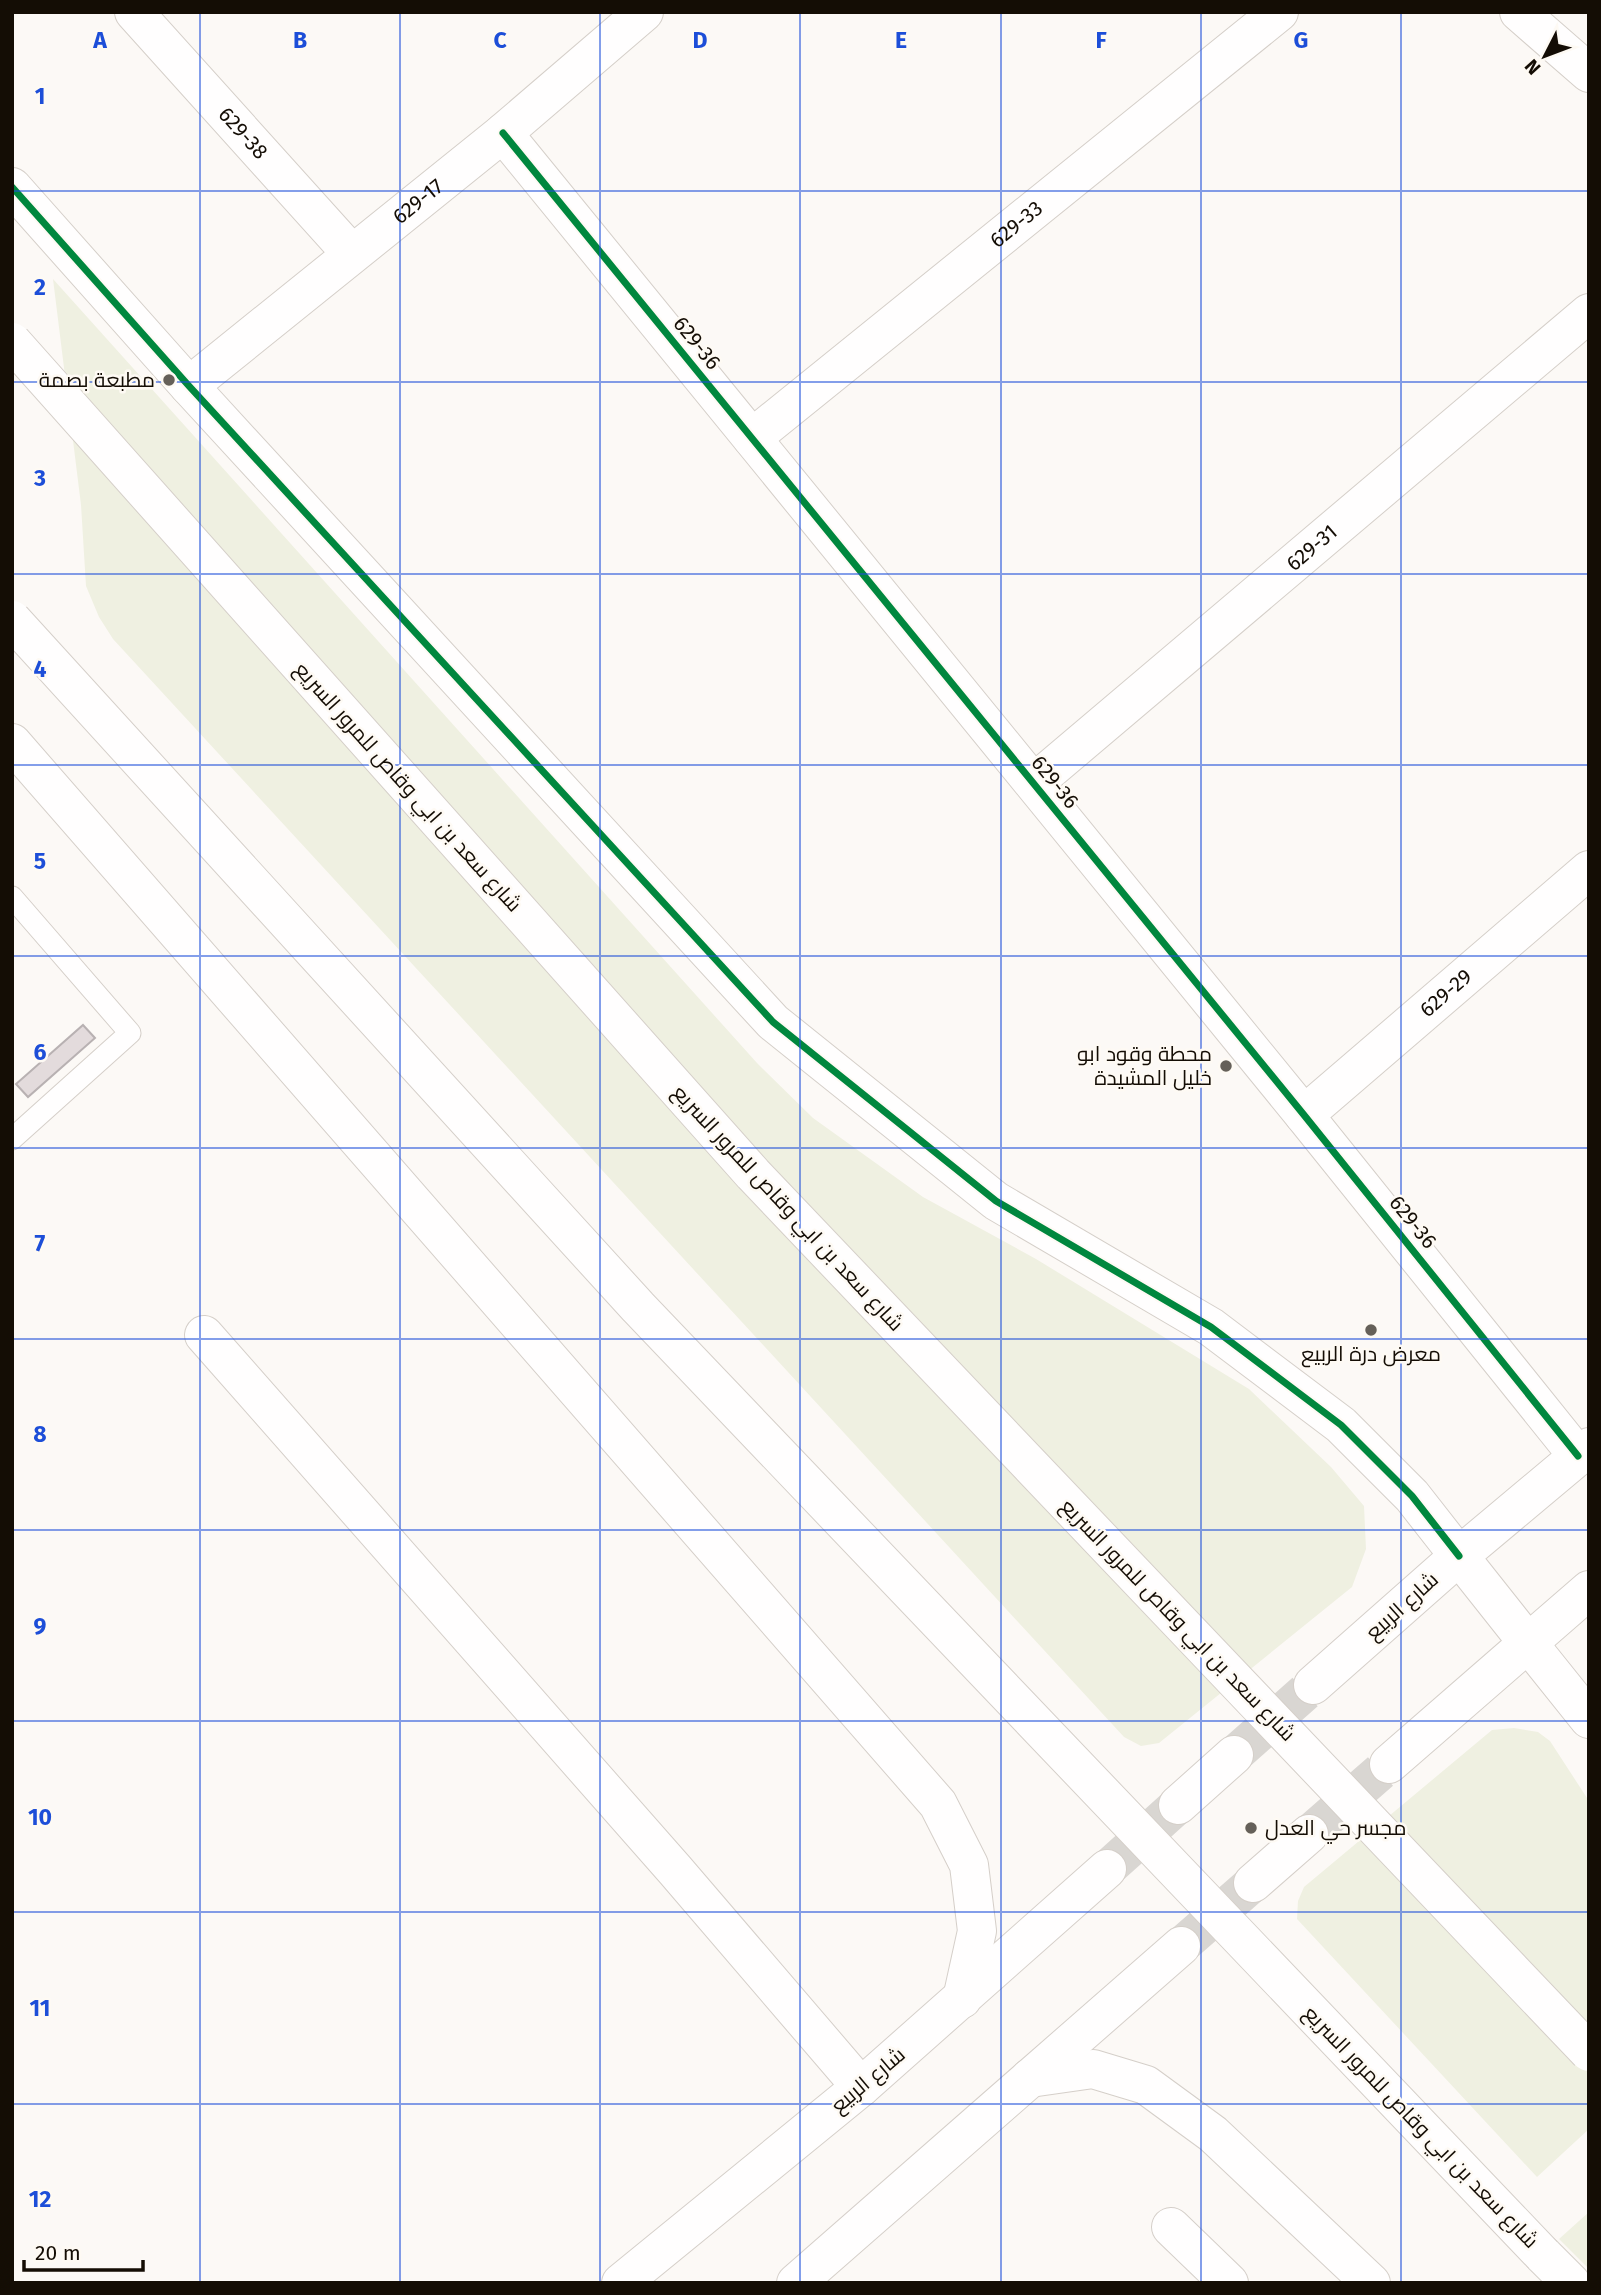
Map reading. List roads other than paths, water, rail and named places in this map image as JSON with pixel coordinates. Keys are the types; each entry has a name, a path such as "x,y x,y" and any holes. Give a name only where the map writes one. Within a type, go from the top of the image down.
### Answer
{"main road":[{"name":"629-38","path":"134,12 351,253"},
{"name":"629-17","path":"189,386 503,132 644,12"},
{"name":"629-33","path":"752,438 1279,12"},
{"path":"1519,12 1589,73"},
{"name":"629-36","path":"503,132 1304,1115 1583,1451"},
{"path":"12,187 189,386 773,1022 996,1201 1211,1327 1341,1425 1412,1496 1589,1719"},
{"name":"629-31","path":"1034,783 1589,313"},
{"name":"شارع سعد بن ابي وقاص للمرور السريع","path":"12,342 753,1174 1589,2052"},
{"name":"شارع سعد بن ابي وقاص للمرور السريع","path":"12,620 638,1307 1571,2283"},
{"path":"12,743 938,1804 969,1865 971,1878 977,1931 962,1999"},
{"name":"629-29","path":"1304,1115 1589,870"},
{"path":"204,1335 675,1870 861,2087"},
{"name":"شارع الربيع","path":"1313,1685 1583,1451"},
{"path":"1389,1765 1589,1590"},
{"path":"1178,1805 1234,1755"},
{"path":"1253,1883 1309,1834"},
{"name":"شارع الربيع","path":"642,2276 962,1999 1107,1869"},
{"path":"796,2283 1181,1946"},
{"path":"1030,2078 1093,2069 1146,2085 1213,2134 1371,2283"},
{"path":"1171,2227 1229,2283"}],"lane":[{"path":"12,897 130,1033 12,1139"}],"tunnel":[{"path":"1234,1755 1313,1685"},
{"path":"1309,1834 1389,1764"},
{"path":"1107,1869 1178,1805"},
{"path":"1181,1946 1253,1883"}],"place":[{"name":"مطبعة بصمة","path":"169,380"},
{"name":"محطة وقود ابو خليل المشيدة","path":"1226,1066"},
{"name":"معرض درة الربيع","path":"1371,1330"},
{"name":"مجسر حي العدل","path":"1251,1828"}]}
